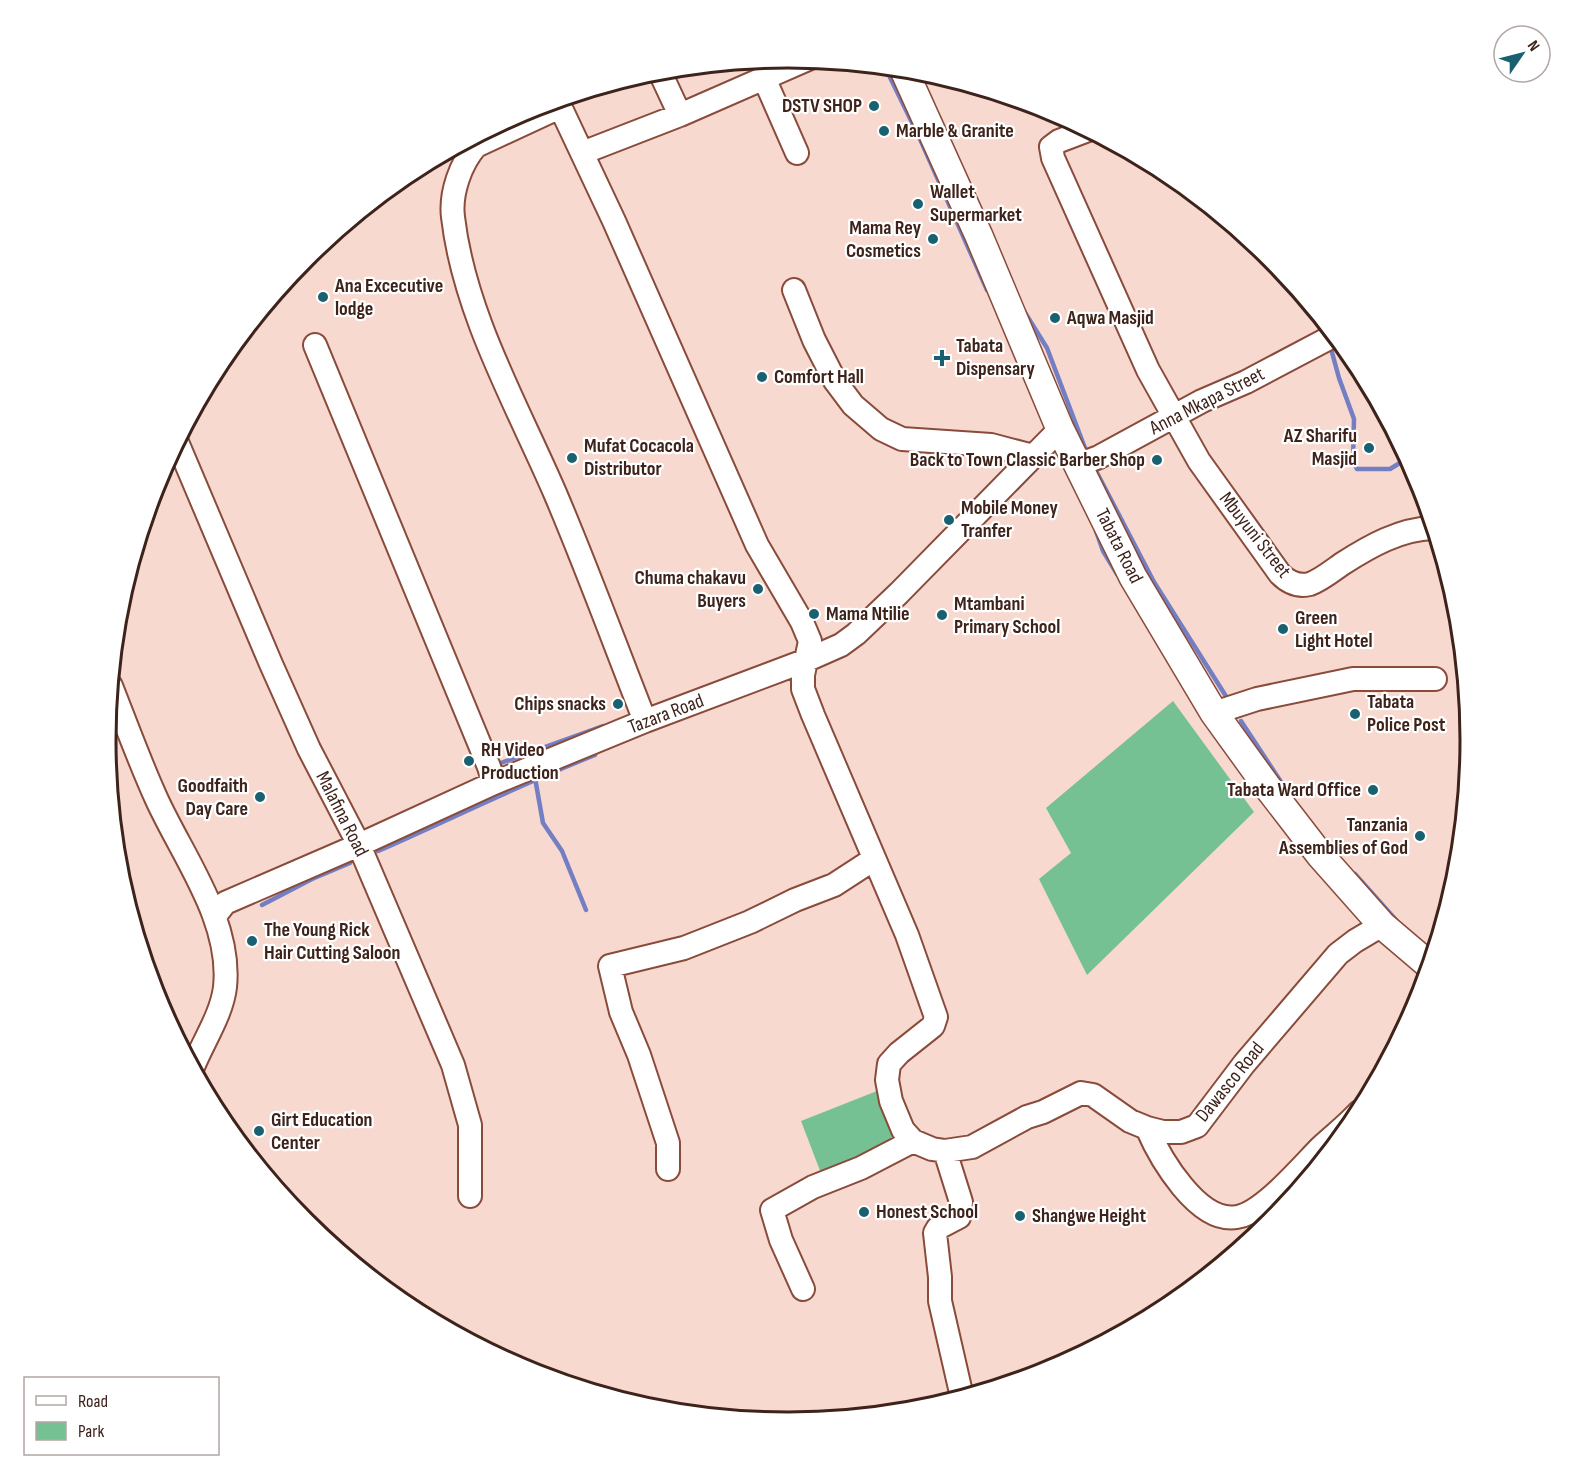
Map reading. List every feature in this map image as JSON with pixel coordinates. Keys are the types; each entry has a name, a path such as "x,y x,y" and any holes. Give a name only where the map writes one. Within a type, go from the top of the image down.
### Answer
{"main road":[{"name":"Tabata Road","path":"908,78 979,236 1060,429 1133,577 1214,713 1320,855 1382,925 1423,960"}],"street":[{"path":"582,153 680,115 787,68"},
{"path":"764,78 797,153"},
{"path":"663,79 680,115"},
{"path":"561,107 757,545 802,622 810,641 803,675 803,688 908,935 936,1017 933,1026 889,1064 887,1080 891,1101 903,1130 914,1141 861,1168 813,1187 772,1210 781,1240 803,1289"},
{"name":"Mbuyuni Street","path":"1078,134 1059,141 1052,147 1053,158 1148,370 1200,461 1280,574 1294,584 1310,584 1400,533 1426,528"},
{"path":"483,141 466,157 458,177 452,214 462,266 475,312 555,495 645,722"},
{"path":"794,290 814,340 835,381 853,405 881,429 902,439 991,445 1033,456"},
{"name":"Anna Mkapa Street","path":"1078,465 1099,457 1202,401 1246,382 1327,339"},
{"path":"315,345 494,783"},
{"name":"Tazara Road","path":"215,916 225,903 494,783 841,645 856,634 991,501 1060,429"},
{"name":"Malafina Road","path":"181,451 309,749 359,845 415,981 453,1065 470,1125 470,1196"},
{"path":"1214,713 1257,699 1353,679 1436,679"},
{"path":"117,701 157,801 215,916 223,941 226,970 223,997 197,1058"},
{"path":"668,1169 668,1143 639,1055 621,1012 610,966 684,948 750,922 795,900 834,885 874,859"},
{"name":"Dawasco Road","path":"914,1141 932,1149 945,1151 972,1146 1027,1117 1043,1112 1082,1093 1093,1095 1130,1121 1147,1128 1164,1132 1181,1132 1197,1126 1244,1064 1338,954 1382,925"},
{"path":"1147,1128 1170,1170 1186,1191 1206,1209 1219,1215 1236,1218 1246,1214 1278,1190 1321,1150"},
{"path":"945,1151 961,1202 961,1209 959,1217 938,1228 935,1233 940,1301 960,1389"}],"green space":[{"path":"1173,701 1254,812 1087,975 1039,879 1071,853 1046,808"},
{"path":"877,1091 881,1093 900,1145 824,1181 801,1121"}],"waterway":[{"path":"889,75 987,290"},
{"path":"1024,311 1047,348 1085,448"},
{"path":"1330,345 1354,419 1353,461 1357,469 1390,469 1400,463"},
{"path":"1094,467 1154,582 1229,701"},
{"path":"1096,531 1103,551 1117,574"},
{"path":"1241,721 1287,791"},
{"path":"497,761 498,764 603,726"},
{"path":"378,851 595,755"},
{"path":"535,778 543,823 562,851 586,910"},
{"path":"262,905 312,879 350,863"},
{"path":"1355,874 1397,921"}],"place":[{"name":"DSTV SHOP","path":"874,106"},
{"name":"Marble & Granite","path":"884,131"},
{"name":"Wallet Supermarket","path":"918,204"},
{"name":"Mama Rey Cosmetics","path":"933,239"},
{"name":"Ana Excecutive lodge","path":"323,297"},
{"name":"Aqwa Masjid","path":"1055,318"},
{"name":"Tabata Dispensary","path":"942,358"},
{"name":"Comfort Hall","path":"762,377"},
{"name":"AZ Sharifu Masjid","path":"1369,448"},
{"name":"Mufat Cocacola Distributor","path":"572,458"},
{"name":"Back to Town Classic Barber Shop","path":"1157,460"},
{"name":"Mobile Money Tranfer","path":"949,520"},
{"name":"Chuma chakavu Buyers","path":"758,589"},
{"name":"Mama Ntilie","path":"814,614"},
{"name":"Mtambani Primary School","path":"942,615"},
{"name":"Green Light Hotel","path":"1283,629"},
{"name":"Chips snacks","path":"618,704"},
{"name":"Tabata Police Post","path":"1355,714"},
{"name":"RH Video Production","path":"469,761"},
{"name":"Tabata Ward Office","path":"1373,790"},
{"name":"Goodfaith Day Care","path":"260,797"},
{"name":"Tanzania Assemblies of God","path":"1420,836"},
{"name":"The Young Rick Hair Cutting Saloon","path":"252,941"},
{"name":"Girt Education Center","path":"259,1131"},
{"name":"Honest School","path":"864,1212"},
{"name":"Shangwe Height","path":"1020,1216"}]}
